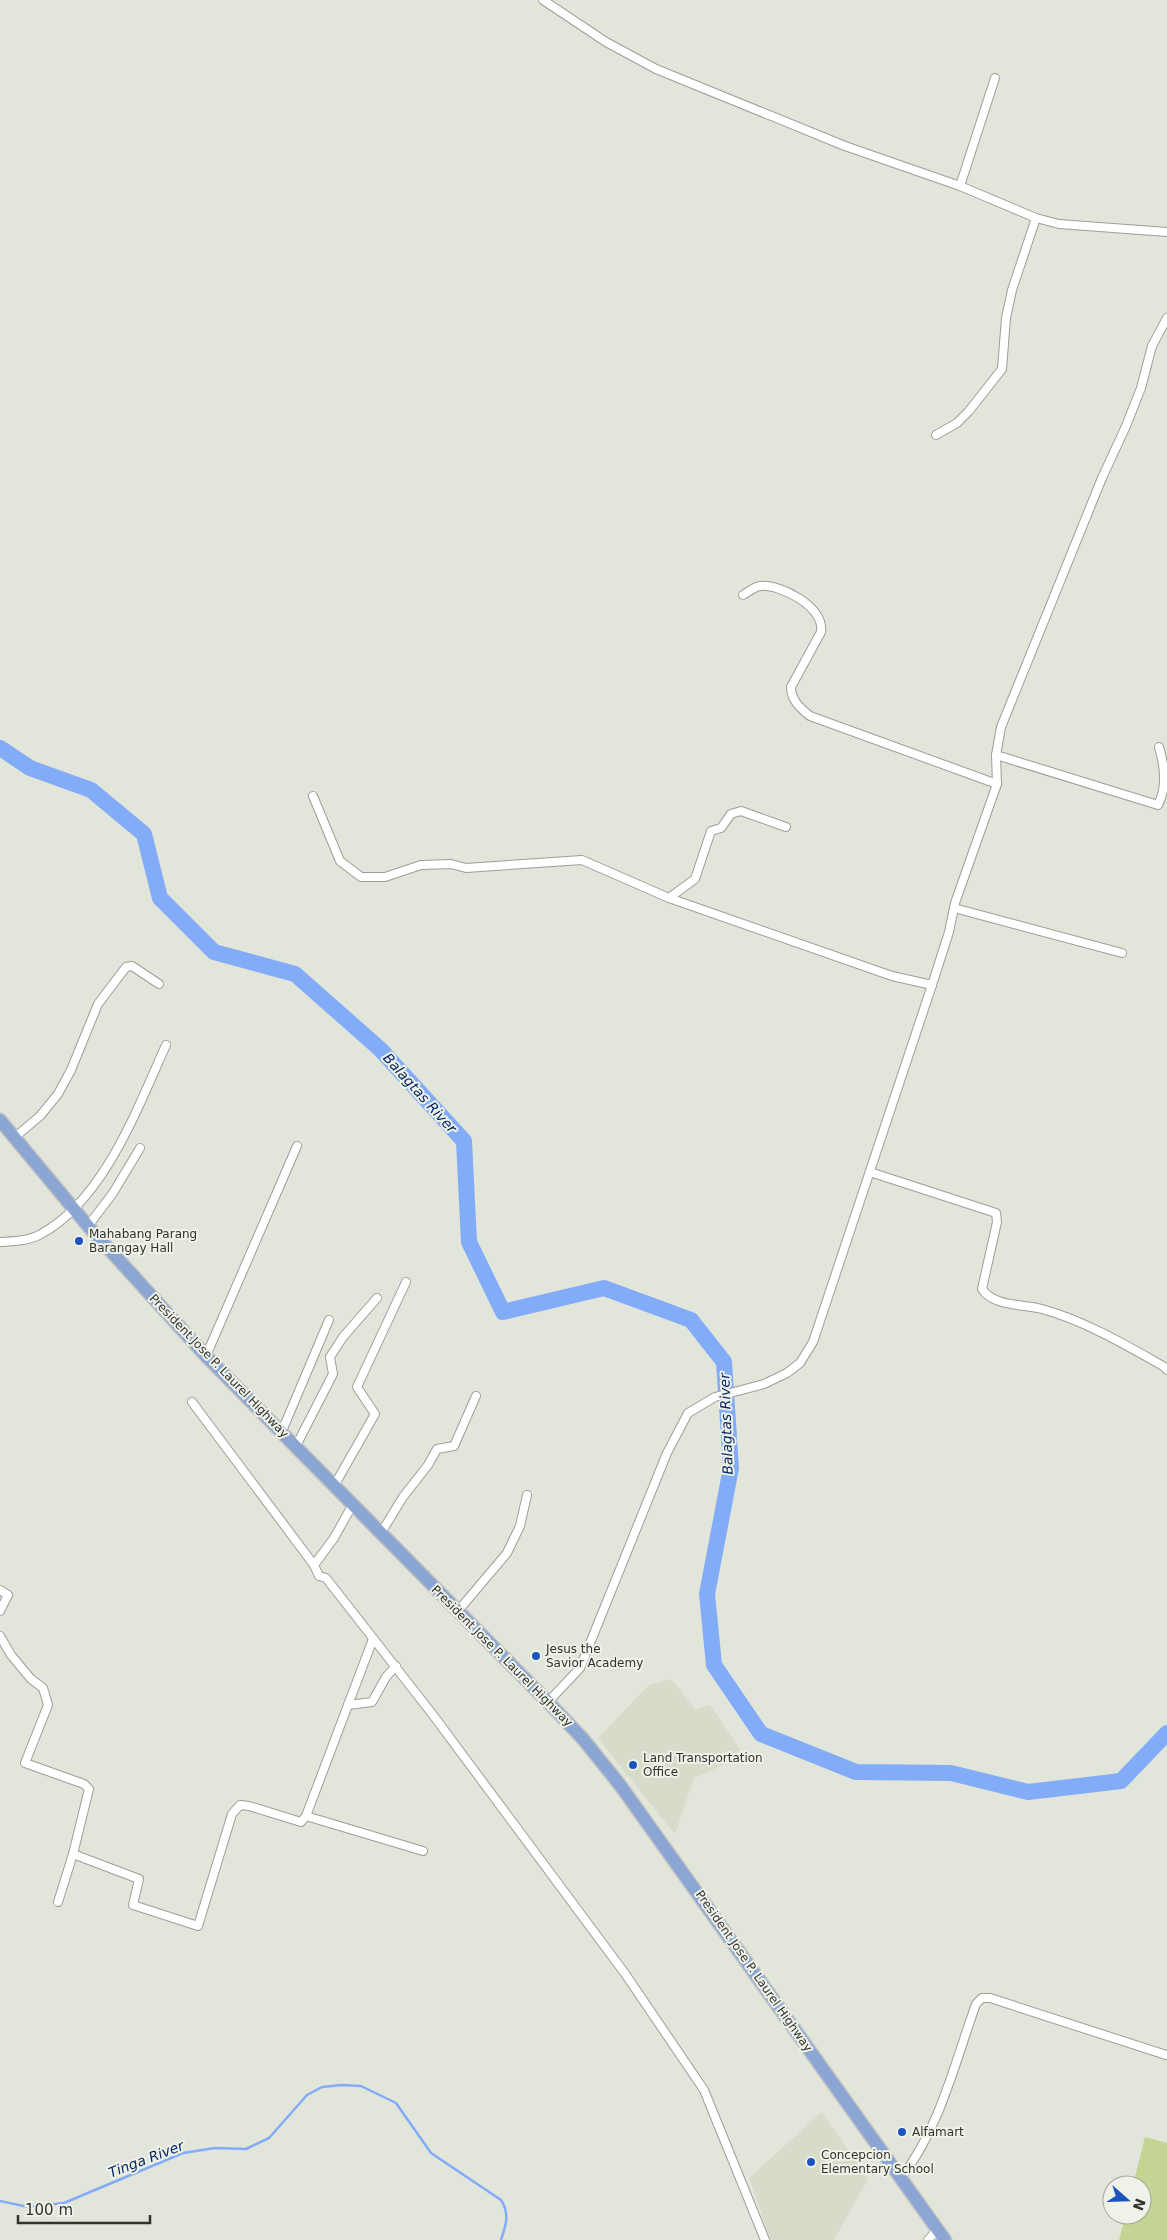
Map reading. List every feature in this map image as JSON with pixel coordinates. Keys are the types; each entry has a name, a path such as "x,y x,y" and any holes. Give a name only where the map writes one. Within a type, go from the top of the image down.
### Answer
{"highway":[{"name":"President Jose P. Laurel Highway","path":"0,1120 88,1226 206,1356 548,1702 617,1780 941,2235"}],"street":[{"path":"543,0 606,42 656,69 844,146 960,186 1036,218 1059,224 1167,232"},
{"path":"960,186 995,78"},
{"path":"936,435 957,423 969,412 1002,369 1006,318 1012,290 1036,218"},
{"path":"548,1702 580,1668 681,1424 688,1414 715,1397 764,1384 787,1373 800,1364 813,1342 932,985 949,932 954,908 997,784 996,755 1001,727 1102,478 1126,426 1140,388 1152,346 1167,318"},
{"path":"742,595 757,586 765,586 799,599 815,611 822,626 821,632 791,687 791,693 796,703 810,716 997,784"},
{"path":"996,755 1158,805 1165,791 1167,776 1159,747"},
{"path":"313,796 340,861 361,877 385,876 421,865 451,864 466,868 582,860 669,898 892,976 932,985"},
{"path":"669,898 695,879 711,831 721,828 731,814 741,812 786,827"},
{"path":"954,908 1122,953"},
{"path":"14,1138 40,1116 58,1094 71,1070 98,1004 126,967 132,966 159,984"},
{"path":"0,1242 24,1240 40,1235 62,1220 90,1193 118,1146 166,1045"},
{"path":"206,1356 297,1146"},
{"path":"88,1226 112,1193 140,1148"},
{"path":"870,1172 996,1213 997,1222 982,1288 985,1293 1014,1305 1041,1308 1103,1332 1167,1370"},
{"path":"334,1486 375,1414 357,1387 406,1282"},
{"path":"296,1446 333,1374 330,1357 343,1338 377,1298"},
{"path":"282,1432 329,1320"},
{"path":"381,1533 403,1496 428,1466 437,1450 454,1446 476,1396"},
{"path":"192,1402 314,1565 319,1576 326,1578 396,1666 626,1975 704,2090 765,2240"},
{"path":"458,1611 507,1553 520,1526 527,1495"},
{"path":"314,1565 334,1538 353,1504"},
{"path":"0,1590 8,1595 0,1611"},
{"path":"0,1636 11,1656 31,1679 43,1688 48,1705 25,1763 84,1784 89,1790 73,1854 58,1902"},
{"path":"73,1854 139,1879 133,1905 198,1926 232,1814 240,1806 249,1806 301,1822 306,1816 373,1639"},
{"path":"348,1705 372,1702 386,1677 396,1666"},
{"path":"306,1816 423,1851"},
{"path":"901,2178 913,2163 934,2122 976,2004 982,1998 990,1998 1166,2055"},
{"path":"928,2240 941,2235"}],"shaded area":[{"path":"671,1679 695,1709 710,1705 744,1755 694,1778 675,1834 598,1738 649,1685"},
{"name":"Concepcion Elementary School","path":"822,2112 868,2179 834,2240 771,2240 749,2178"}],"green space":[{"path":"1145,2137 1167,2143 1167,2240 1119,2240 1123,2225 1152,2225 1152,2175 1136,2175"}],"waterway":[{"name":"Balagtas River","path":"0,748 30,768 91,790 144,834 160,898 214,952 295,974 380,1049 464,1141 469,1242 503,1312 604,1288 691,1320 724,1362 731,1468 707,1594 714,1665 761,1734 856,1772 951,1773 1028,1792 1121,1781 1167,1733"},
{"name":"Tinga River","path":"0,2201 28,2207 64,2203 183,2153 215,2148 246,2149 269,2138 307,2095 322,2087 341,2085 361,2086 396,2103 431,2153 501,2200 506,2210 506,2224 501,2240"}],"place":[{"name":"Mahabang Parang Barangay Hall","path":"79,1241"},
{"name":"Jesus the Savior Academy","path":"536,1656"},
{"name":"Land Transportation Office","path":"633,1765"},
{"name":"Alfamart","path":"902,2132"},
{"name":"Concepcion Elementary School","path":"811,2162"}]}
